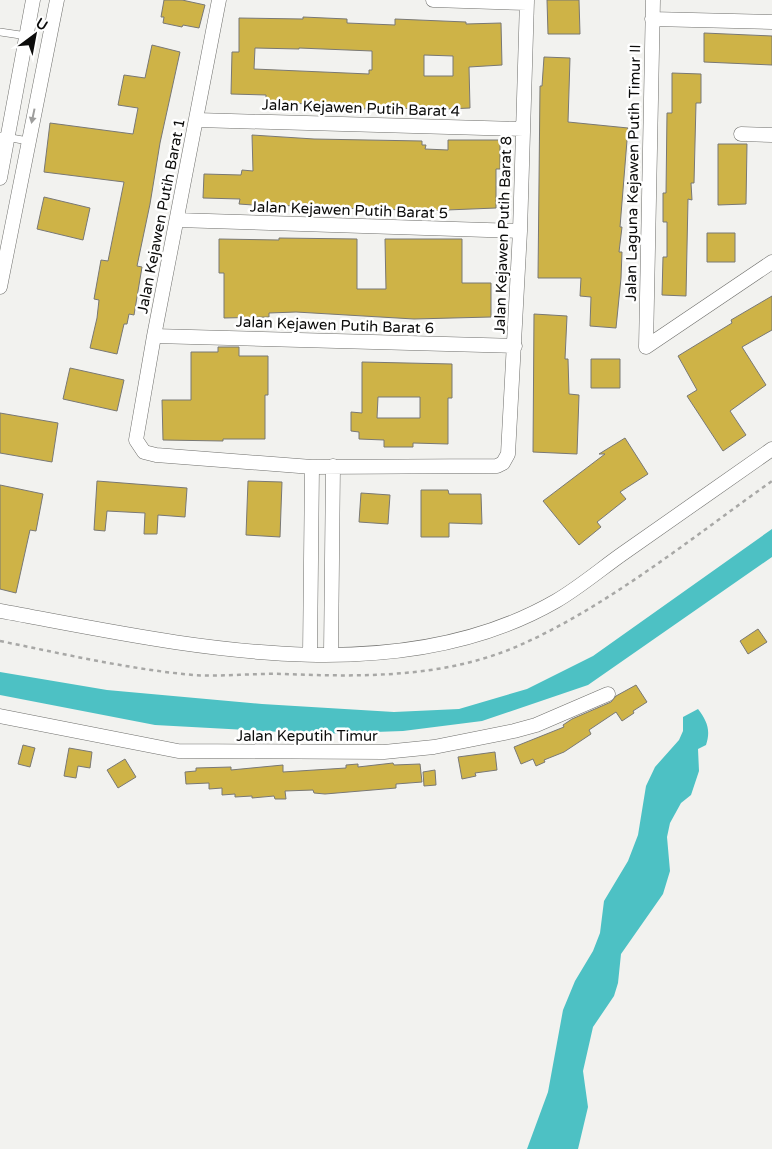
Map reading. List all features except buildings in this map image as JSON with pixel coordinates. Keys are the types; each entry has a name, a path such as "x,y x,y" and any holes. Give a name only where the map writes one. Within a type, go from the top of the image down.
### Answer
{"street":[{"path":"0,178 4,137 17,94 33,0"},
{"path":"0,287 57,0"},
{"name":"Jalan Kejawen Putih Barat 1","path":"219,0 154,336 136,440 144,452 156,455 312,466"},
{"path":"433,0 527,2"},
{"name":"Jalan Laguna Kejawen Putih Timur II","path":"653,0 646,346 772,262"},
{"name":"Jalan Kejawen Putih Barat 8","path":"333,466 497,466 505,460 509,449 515,346 527,2"},
{"path":"652,19 772,22"},
{"path":"17,94 37,97"},
{"name":"Jalan Kejawen Putih Barat 4","path":"197,120 523,129"},
{"path":"741,134 772,135"},
{"name":"Jalan Kejawen Putih Barat 5","path":"177,220 520,231"},
{"name":"Jalan Kejawen Putih Barat 6","path":"154,336 515,346"},
{"path":"0,611 180,644 310,654 399,652 453,642 505,625 557,600 772,449"},
{"path":"310,654 312,466 333,466 331,654"},
{"path":"311,554 333,553"},
{"name":"Jalan Keputih Timur","path":"0,716 178,751 384,752 434,746 514,731 536,725 608,694"}],"lane":[{"path":"0,32 27,36"},
{"path":"4,137 28,141"}],"path":[{"path":"0,641 130,667 196,675 395,675 454,666 481,660 518,646 582,612 623,586 772,481"}],"water":[{"path":"772,529 772,557 588,685 482,721 403,731 318,734 155,725 0,695 0,672 107,690 262,704 394,712 459,709 527,689 593,656"},
{"path":"698,709 704,718 708,735 706,745 698,749 699,771 691,795 681,803 670,823 667,837 670,871 663,894 621,954 618,983 614,996 593,1027 583,1071 588,1107 578,1149 527,1149 548,1092 563,1010 575,981 593,951 600,933 604,901 628,861 638,835 646,786 655,767 679,740 683,731 683,717"}]}
